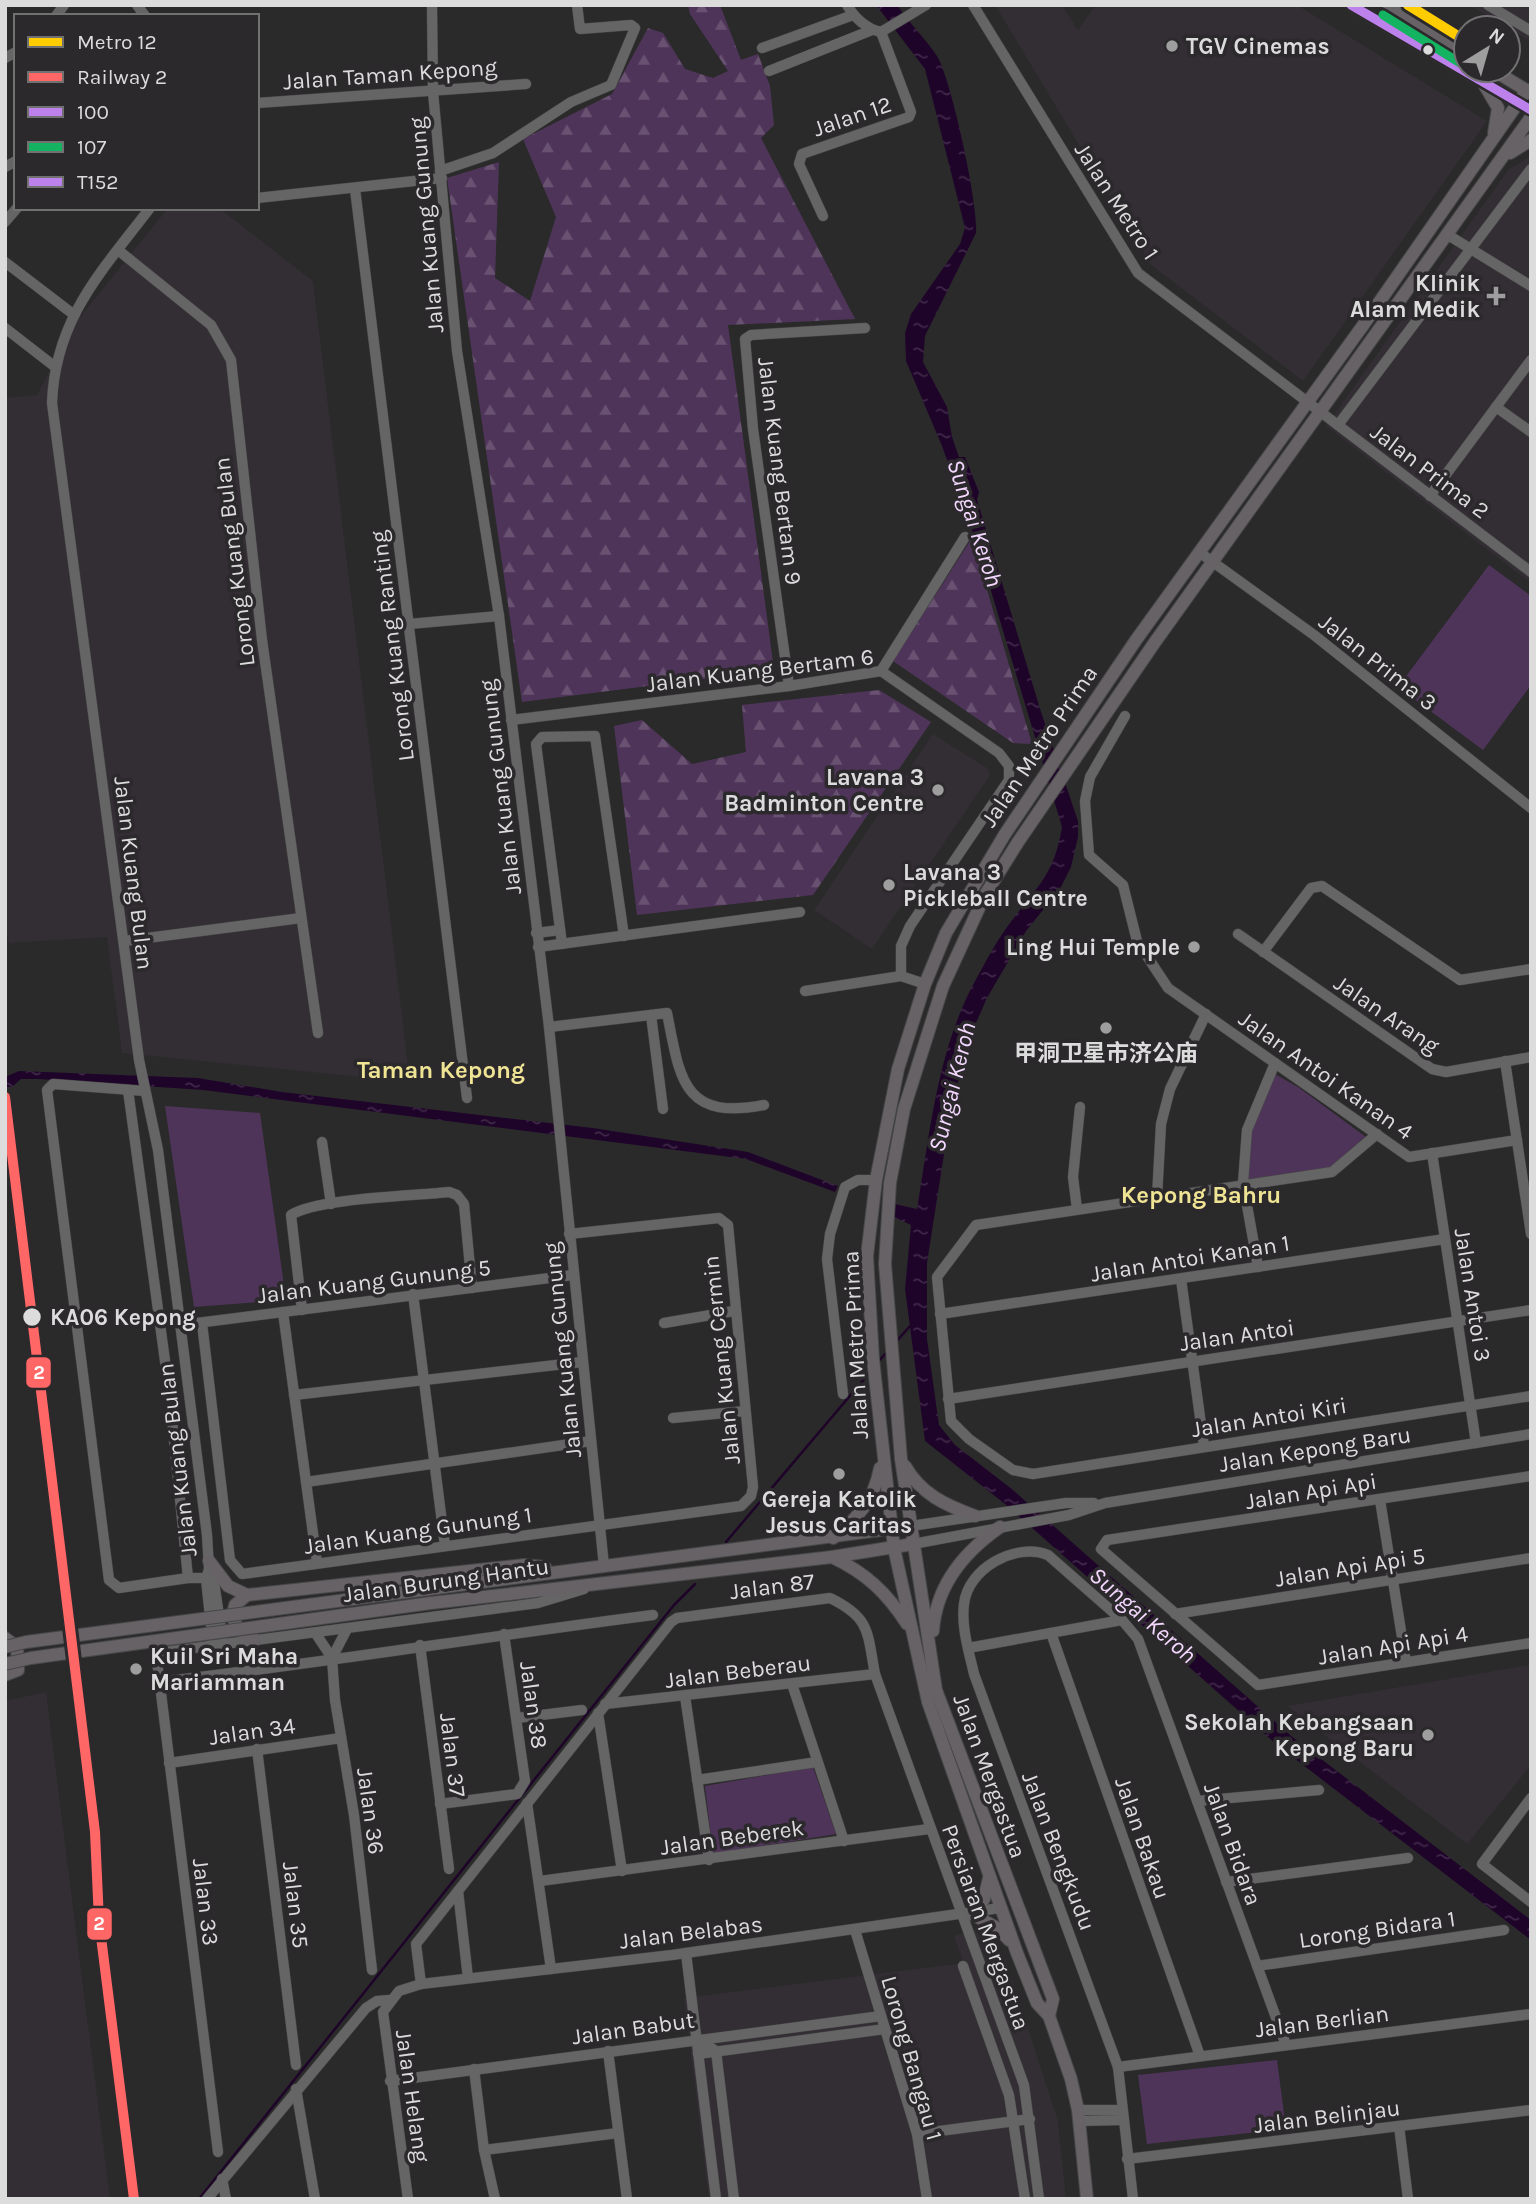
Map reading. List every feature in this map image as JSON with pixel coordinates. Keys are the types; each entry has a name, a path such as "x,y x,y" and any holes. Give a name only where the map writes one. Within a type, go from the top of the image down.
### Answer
{"main road":[{"path":"1351,5 1452,64"},
{"path":"1389,5 1452,44"},
{"path":"1482,84 1491,94 1498,108 1497,128 1485,152"},
{"path":"1486,84 1531,110"},
{"name":"Jalan Metro Prima","path":"894,1548 873,1359 867,1256 876,1180 898,1069 925,984 958,910 1088,709 1518,103 1529,92"},
{"name":"Jalan Metro Prima","path":"913,1544 901,1459 885,1264 890,1183 904,1109 943,986 985,895 1018,842 1212,561 1531,117"},
{"path":"1499,162 1531,140"},
{"path":"833,1538 850,1525 871,1499 882,1452"},
{"path":"901,1459 914,1481 925,1491 945,1504 975,1516"},
{"name":"Jalan Burung Hantu","path":"5,1647 911,1526"},
{"path":"932,1647 936,1607 950,1576 974,1547 1003,1527"},
{"name":"Jalan Burung Hantu","path":"5,1664 31,1658 431,1603 832,1557 913,1544"},
{"name":"Jalan Mergastua","path":"913,1544 941,1705 1052,1999 1049,2016"},
{"name":"Jalan Mergastua","path":"894,1548 928,1702 1017,1953 1037,2003 1049,2016 1079,2116 1087,2199"},
{"path":"832,1557 877,1585 890,1597 911,1631"},
{"path":"204,1574 247,1595 524,1565 569,1570"},
{"path":"247,1595 235,1605 234,1622 240,1632 255,1640"},
{"path":"5,1638 16,1647 19,1663 18,1670 5,1675"},
{"path":"989,1878 984,1899 967,1915 999,1929 1017,1953"},
{"path":"1008,1885 1000,1908 1027,1936"}],"street":[{"name":"Jalan Kuang Gunung","path":"432,5 433,92 457,351 499,616 549,1027 604,1566"},
{"path":"259,198 355,189 441,175 493,153 571,102 611,85 635,28 631,25 580,29 577,5"},
{"path":"769,71 880,31 926,5"},
{"name":"Jalan Metro 1","path":"973,5 1131,266 1306,402"},
{"path":"1488,5 1531,31"},
{"path":"762,48 850,10 880,31"},
{"name":"Jalan 12","path":"823,216 799,164 802,154 910,115 880,31"},
{"name":"Jalan Taman Kepong","path":"259,103 526,84"},
{"path":"1338,425 1531,169"},
{"name":"Lorong Kuang Ranting","path":"355,189 467,1098"},
{"name":"Jalan Kuang Bulan","path":"144,210 73,314 54,366 52,403 139,1060 158,1150 181,1325 204,1574 218,1644"},
{"path":"1448,235 1531,286"},
{"name":"Lorong Kuang Bulan","path":"118,250 211,325 231,360 262,640 318,1033"},
{"path":"5,262 73,314"},
{"path":"5,328 54,366"},
{"name":"Jalan Kuang Bertam 9","path":"789,686 753,429 745,339 751,335 865,328"},
{"path":"1430,496 1531,360"},
{"name":"Jalan Prima 2","path":"1306,402 1531,572"},
{"path":"1496,407 1531,432"},
{"path":"881,671 965,537"},
{"name":"Jalan Prima 3","path":"1199,552 1314,635 1531,808"},
{"path":"409,624 499,616"},
{"name":"Jalan Kuang Bertam 6","path":"511,720 789,686 881,671 999,752 1010,773 1009,780 910,926 901,946 901,975"},
{"name":"Jalan Antoi Kanan 4","path":"1125,716 1090,777 1085,801 1088,855 1123,885 1143,951 1168,988 1409,1157 1517,1140"},
{"path":"562,944 536,744 542,737 591,734 597,741 624,936"},
{"path":"1263,952 1311,888 1322,886 1460,980 1531,969"},
{"path":"538,947 800,912"},
{"path":"124,941 301,918"},
{"path":"536,933 560,930"},
{"name":"Jalan Arang","path":"1238,934 1432,1069 1446,1072 1531,1057"},
{"path":"805,991 901,975 925,984"},
{"path":"549,1027 667,1013 680,1077 687,1088 720,1110 764,1105"},
{"path":"1157,1197 1161,1124 1170,1089 1206,1014"},
{"path":"651,1015 663,1109"},
{"path":"1504,1061 1531,1234"},
{"path":"1258,1267 1243,1183 1250,1116 1275,1063"},
{"path":"145,1090 53,1084 47,1090 109,1580 119,1588 204,1574"},
{"path":"128,1090 169,1390 218,1644 316,1634 538,1603 615,1580"},
{"path":"1077,1209 1073,1177 1080,1107"},
{"path":"948,1399 937,1277 976,1225 1243,1183 1332,1172 1377,1134"},
{"path":"322,1142 331,1204"},
{"name":"Jalan Antoi 3","path":"1432,1153 1476,1443"},
{"path":"843,1394 827,1259 828,1244 845,1187 858,1180 876,1180"},
{"path":"302,1310 291,1215 331,1204 449,1192 457,1195 464,1204 472,1288"},
{"name":"Jalan Kuang Cermin","path":"569,1234 719,1218 728,1225 734,1311 753,1487 751,1496 741,1506 600,1526"},
{"name":"Jalan Antoi Kanan 1","path":"940,1314 1445,1239"},
{"name":"Jalan Kuang Gunung 5","path":"181,1325 573,1275"},
{"path":"1181,1279 1204,1446"},
{"path":"413,1294 445,1546"},
{"name":"Jalan Antoi","path":"948,1399 1531,1310"},
{"path":"664,1323 734,1311"},
{"path":"283,1312 317,1563"},
{"name":"Jalan Kuang Gunung 1","path":"202,1323 230,1560 242,1574 600,1526"},
{"path":"294,1395 582,1362"},
{"name":"Jalan Antoi Kiri","path":"948,1399 951,1420 969,1439 1013,1470 1033,1474 1531,1396"},
{"path":"673,1418 745,1411"},
{"name":"Jalan Kepong Baru","path":"911,1526 1066,1503 1105,1503 1531,1434"},
{"path":"306,1482 591,1441"},
{"name":"Jalan Api Api","path":"1175,1614 1101,1549 1107,1540 1531,1476"},
{"path":"1380,1500 1406,1662"},
{"name":"Jalan Kepong Baru","path":"913,1544 1069,1515 1105,1503"},
{"name":"Jalan Bidara","path":"968,1647 965,1628 967,1593 984,1571 1002,1557 1037,1551 1048,1555 1122,1620 1138,1639 1286,2045"},
{"name":"Jalan Api Api 5","path":"1175,1614 1531,1558"},
{"name":"Jalan 87","path":"421,1984 416,1944 674,1620 830,1598 850,1608 866,1624 875,1674"},
{"name":"Jalan Api Api 4","path":"1175,1614 1254,1684 1262,1685 1531,1643"},
{"path":"159,1682 653,1615"},
{"path":"968,1647 1122,1620"},
{"path":"332,1660 347,1629"},
{"name":"Jalan Bakau","path":"1051,1633 1200,2056"},
{"name":"Jalan 36","path":"316,1634 332,1660 372,1970"},
{"name":"Jalan 38","path":"440,1804 517,1794 525,1781 505,1634"},
{"name":"Jalan 33","path":"218,1644 158,1652 154,1656 218,2152"},
{"name":"Jalan 37","path":"420,1645 449,1869"},
{"name":"Jalan Bengkudu","path":"968,1647 974,1675 1021,1808 1118,2067 1121,2115 1133,2199"},
{"name":"Jalan Beberau","path":"605,1704 875,1674"},
{"name":"Persiaran Mergastua","path":"875,1674 929,1829 967,1915 1024,2085 1040,2199"},
{"path":"792,1684 844,1841"},
{"path":"685,1696 709,1860"},
{"path":"517,1718 582,1710"},
{"path":"598,1713 622,1871"},
{"name":"Jalan 34","path":"169,1763 341,1738"},
{"name":"Jalan 35","path":"257,1749 296,2065"},
{"path":"697,1780 817,1762"},
{"path":"1197,1801 1319,1790"},
{"path":"1531,1798 1484,1859 1485,1869 1531,1902"},
{"path":"527,1802 551,1969"},
{"name":"Jalan Beberek","path":"540,1881 929,1829"},
{"path":"1226,1882 1408,1858"},
{"path":"458,1891 468,1978"},
{"name":"Jalan Belabas","path":"207,2199 366,2008 377,2001 389,2000 399,1990 421,1984 685,1953 967,1915 1000,1908"},
{"name":"Lorong Bangau 1","path":"855,1930 917,2134 927,2199"},
{"name":"Lorong Bidara 1","path":"1257,1966 1504,1930"},
{"path":"685,1953 716,2199"},
{"path":"963,1966 1003,2075 1014,2122 1025,2199"},
{"name":"Jalan Helang","path":"389,2000 383,2012 390,2081 408,2199"},
{"name":"Jalan Berlian","path":"1118,2067 1531,2014"},
{"name":"Jalan Babut","path":"390,2081 696,2038 881,2016"},
{"name":"Jalan Babut","path":"698,2054 885,2029"},
{"path":"696,2038 716,2051 734,2199"},
{"path":"608,2051 627,2199"},
{"path":"474,2069 484,2150 495,2199"},
{"path":"296,2089 315,2199"},
{"name":"Jalan Belinjau","path":"1127,2160 1531,2110"},
{"path":"1079,2116 1121,2115"},
{"path":"917,2134 1030,2119"},
{"path":"1399,2126 1408,2199"},
{"path":"484,2150 618,2133"},
{"path":"222,2179 226,2199"}],"shaded area":[{"path":"995,5 1062,5 1078,30 1096,5 1297,5 1487,121 1303,381 1151,265"},
{"path":"1469,5 1531,5 1531,42 1522,37 1522,14 1484,14"},
{"path":"1531,156 1531,583 1326,426 1508,170"},
{"path":"166,210 221,210 313,281 410,1082 122,1053 107,937 9,943 5,928 5,398 37,395 72,327"},
{"path":"933,734 987,768 990,775 872,949 814,910"},
{"name":"Sekolah Kebangsaan Kepong Baru","path":"1531,1665 1531,1765 1467,1844 1287,1706"},
{"path":"46,1692 110,2199 5,2199 5,1701"},
{"path":"981,1927 991,1959 1005,1957 1058,2121 1066,2199 709,2199 684,1998 964,1963 954,1936"}],"green space":[{"path":"688,5 720,5 741,60 758,54 770,86 774,125 761,138 855,319 728,325 774,670 522,702 447,178 499,162 495,278 530,301 556,217 523,139 612,94 648,28 663,33 685,69 713,78 728,71 690,14"},
{"path":"972,538 1032,744 1013,743 893,661"},
{"path":"1489,565 1531,596 1531,685 1483,750 1398,687"},
{"path":"879,690 931,722 813,895 637,915 614,726 642,720 692,764 746,752 742,705"},
{"path":"1271,1072 1298,1087 1370,1140 1332,1172 1243,1183 1247,1130"},
{"path":"165,1106 260,1113 286,1300 194,1307"},
{"path":"813,1767 836,1834 713,1854 705,1786"},
{"path":"1277,2060 1286,2129 1147,2144 1138,2075"}],"water":[{"name":"Sungai Keroh","path":"876,5 897,5 932,49 943,69 956,115 969,171 976,233 925,336 923,362 947,407 952,437 959,457 965,457 979,492 977,500 1041,712 1078,821 1078,837 1071,867 1060,889 1026,931 987,998 972,1032 952,1103 927,1263 927,1339 939,1425 955,1445 1013,1490 1290,1735 1531,1920 1531,1940 1277,1745 1005,1504 925,1441 905,1289 911,1225 892,1216 895,1204 917,1209 936,1093 961,1009 997,942 1050,867 1062,827 976,541 942,446 906,361 905,333 911,314 960,244 965,228 925,69"},
{"path":"19,1071 198,1078 282,1092 593,1128 748,1152 838,1186 835,1192 746,1159 203,1090 38,1079 21,1079 12,1087 5,1087 5,1077"}],"waterway":[{"path":"896,1342 910,1326"},
{"path":"877,1363 887,1352"},
{"path":"726,1542 871,1371"},
{"path":"199,2199 674,1605 695,1584"}],"metro line":[{"name":"12","path":"1408,5 1452,32"}],"rail line":[{"name":"2","path":"5,1097 95,1832 99,1921 134,2199"}],"transit line":[{"name":"100","path":"1351,5 1531,110"},
{"name":"T152","path":"1413,5 1452,30"},
{"name":"107","path":"1383,15 1452,58"}],"place":[{"name":"TGV Cinemas","path":"1172,46"},
{"name":"Klinik Alam Medik","path":"1496,296"},
{"name":"Lavana 3 Badminton Centre","path":"938,790"},
{"name":"Lavana 3 Pickleball Centre","path":"889,885"},
{"name":"Ling Hui Temple","path":"1194,947"},
{"name":"甲洞卫星市济公庙","path":"1106,1028"},
{"name":"KA06 Kepong","path":"32,1317"},
{"name":"Gereja Katolik Jesus Caritas","path":"839,1474"},
{"name":"Kuil Sri Maha Mariamman","path":"136,1669"},
{"name":"Sekolah Kebangsaan Kepong Baru","path":"1428,1735"}],"district":[{"name":"Taman Kepong","path":"441,1070"},
{"name":"Kepong Bahru","path":"1201,1195"}]}
